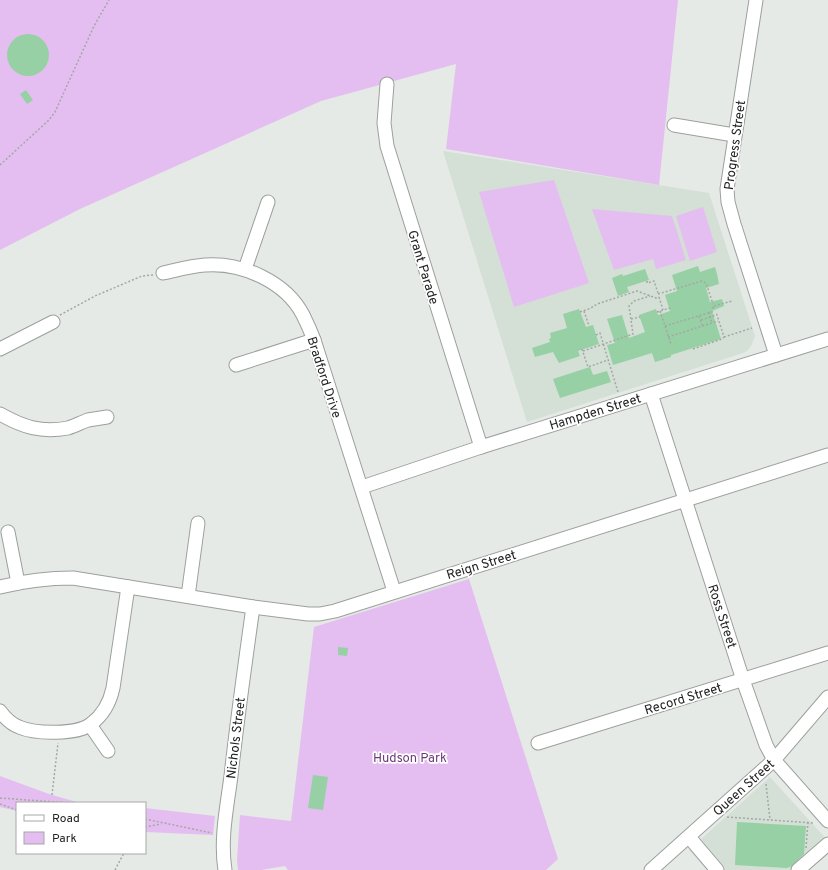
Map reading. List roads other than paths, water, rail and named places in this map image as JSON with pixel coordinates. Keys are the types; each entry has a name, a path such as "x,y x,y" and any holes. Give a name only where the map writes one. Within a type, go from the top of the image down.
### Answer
{"street":[{"name":"Progress Street","path":"756,0 726,189 728,202 776,355"},
{"name":"Grant Parade","path":"387,84 384,124 387,146 480,447"},
{"path":"674,125 734,135"},
{"path":"245,269 268,202"},
{"name":"Bradford Drive","path":"163,273 206,265 225,265 245,269 276,285 289,296 303,314 314,340 394,591"},
{"path":"0,349 53,322"},
{"name":"Hampden Street","path":"362,487 480,447 828,339"},
{"path":"236,365 314,340"},
{"name":"Ross Street","path":"652,394 743,680 766,745 774,760 828,821"},
{"path":"0,414 25,427 39,430 53,430 70,427 89,420 107,417"},
{"name":"Reign Street","path":"0,588 45,578 73,578 253,607 308,614 320,614 335,611 394,591 828,455"},
{"path":"188,596 198,523"},
{"path":"8,532 18,583"},
{"path":"0,711 7,719 19,727 34,732 73,731 90,725 102,712 110,700 128,587"},
{"name":"Nichols Street","path":"225,870 223,861 224,836 240,699 253,607"},
{"name":"Record Street","path":"538,743 828,653"},
{"name":"Queen Street","path":"651,870 774,760 828,697"},
{"path":"90,725 108,752"},
{"path":"688,837 717,870"},
{"path":"798,870 828,844"}],"park label":[{"name":"Hudson Park","path":"410,757"}]}
